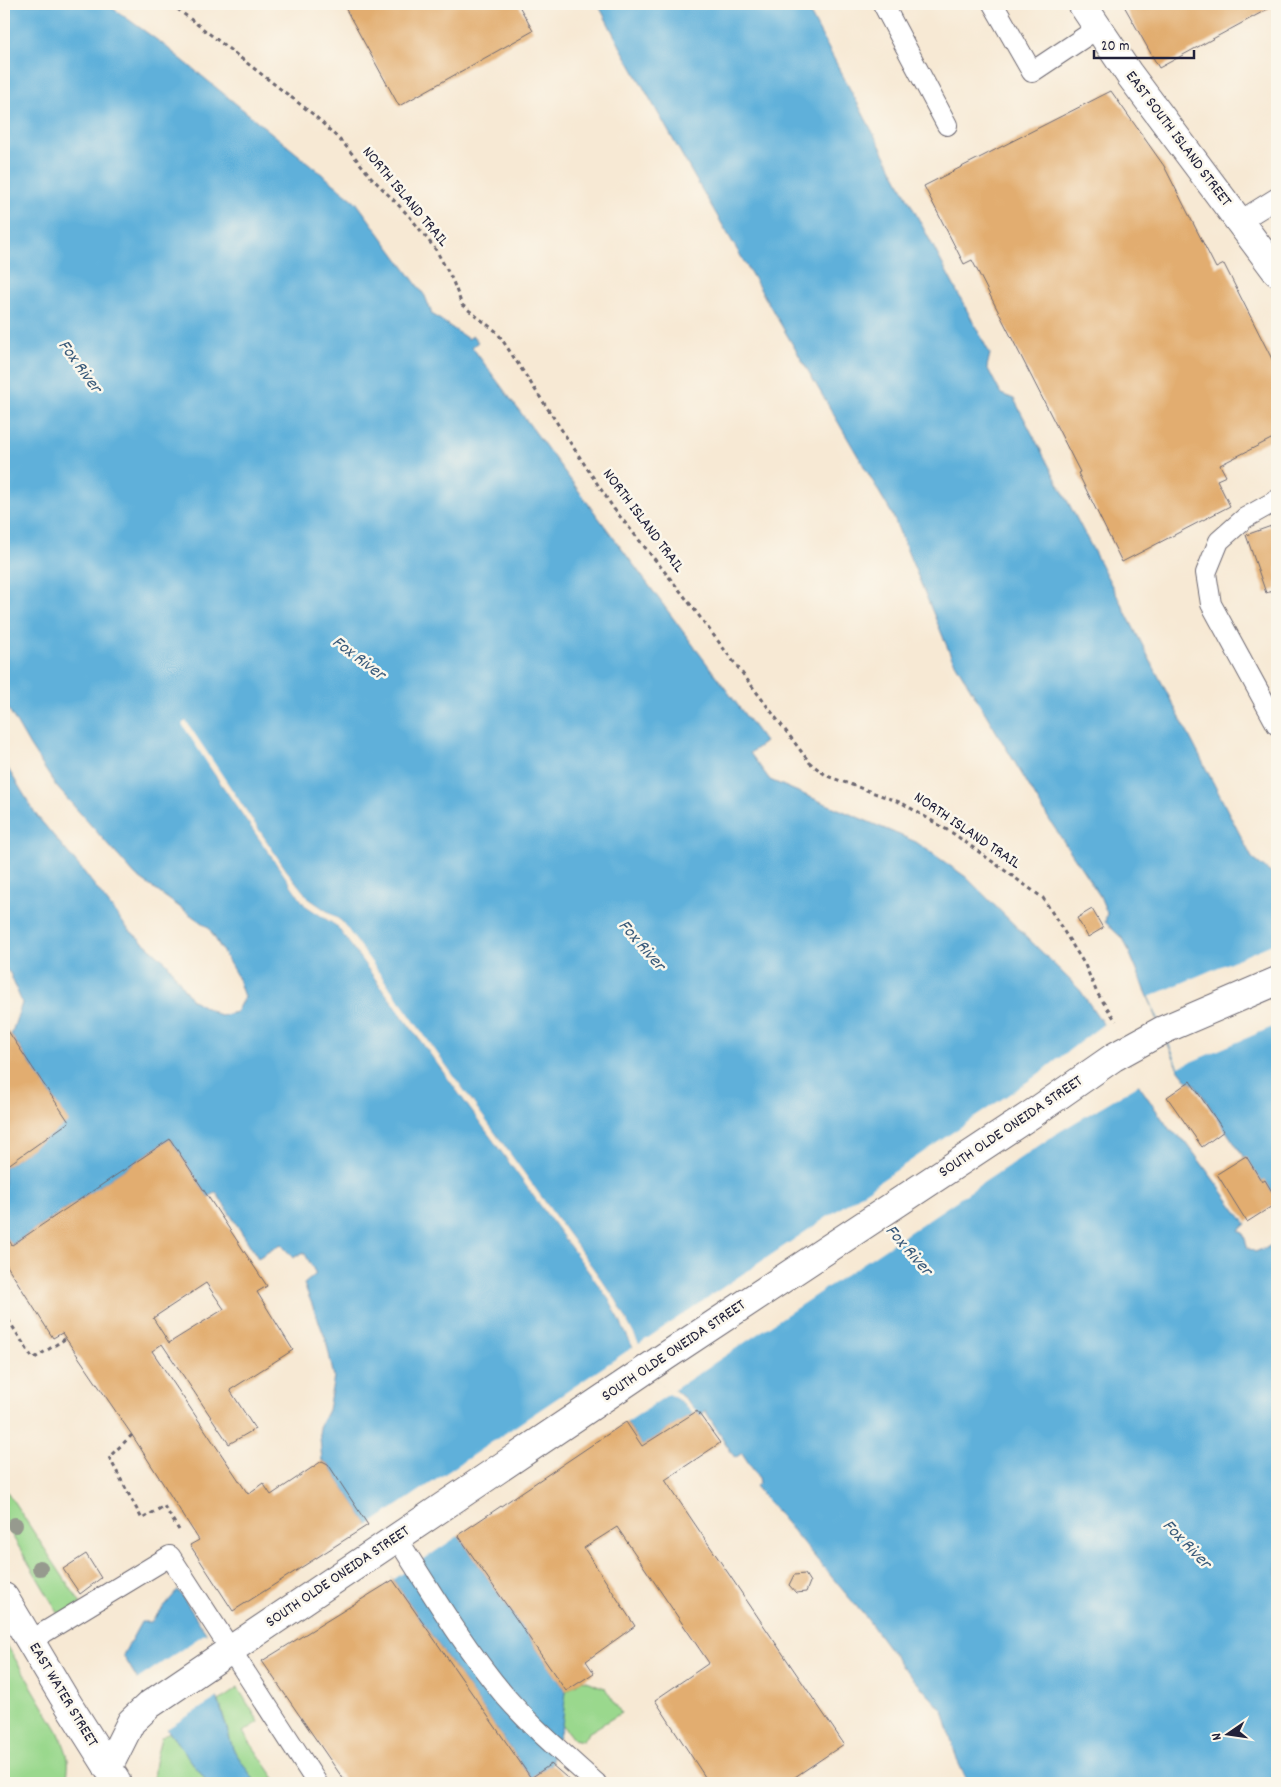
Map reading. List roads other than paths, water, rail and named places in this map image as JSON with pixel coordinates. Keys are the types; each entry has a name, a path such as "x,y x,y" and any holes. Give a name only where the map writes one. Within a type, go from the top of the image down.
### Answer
{"street":[{"name":"EAST SOUTH ISLAND STREET","path":"1082,4 1129,74 1277,272"},
{"name":"SOUTH OLDE ONEIDA STREET","path":"109,1778 131,1722 149,1705 225,1653 666,1356 1123,1052 1163,1030 1277,981"},
{"name":"EAST WATER STREET","path":"4,1597 109,1778"}],"lane":[{"path":"883,4 947,124"},
{"path":"993,4 1032,72 1098,28"},
{"path":"1240,221 1277,198"},
{"path":"1277,500 1245,518 1219,541 1206,572 1211,604 1277,725"},
{"path":"386,1546 430,1591 467,1645 505,1695 527,1719 596,1783"},
{"path":"30,1641 170,1556 225,1653 317,1783"}],"water":[{"name":"Fox River","path":"4,4 107,4 164,45 356,202 425,296 432,314 468,339 473,336 478,342 472,347 765,742 750,753 770,780 916,842 966,877 1080,990 1103,1024 1138,1084 1170,1130 1185,1141 1246,1224 1239,1230 1243,1233 1248,1248 1255,1252 1277,1241 1277,1783 968,1783 957,1760 943,1711 901,1665 868,1620 755,1486 759,1483 758,1477 742,1453 735,1458 705,1410 701,1416 646,1359 616,1300 341,921 309,899 286,870 185,721 211,769 305,905 337,926 611,1302 640,1362 670,1394 683,1403 693,1414 642,1446 626,1422 458,1535 566,1691 562,1725 551,1764 531,1778 393,1580 368,1525 328,1464 322,1461 319,1427 328,1410 334,1377 326,1340 304,1284 316,1274 304,1252 293,1258 281,1244 258,1258 216,1192 208,1197 170,1139 12,1245 4,1233 4,1168 68,1121 11,1035 22,1003 10,973 4,968 4,762 37,816 84,872 127,928 167,963 191,999 220,1016 236,1012 244,997 237,976 209,928 136,876 56,786 4,701"},
{"path":"598,4 805,4 990,354 987,367 1001,394 1014,399 1252,858 1277,878 1277,1204 1194,1083 1191,1085 1179,1070 1124,940 1105,922 1107,913 1100,896 1050,821 951,656 892,514 695,178"},
{"path":"178,1590 206,1633 212,1680 233,1749 256,1783 208,1783 169,1732 123,1655 141,1622 151,1622"}]}
